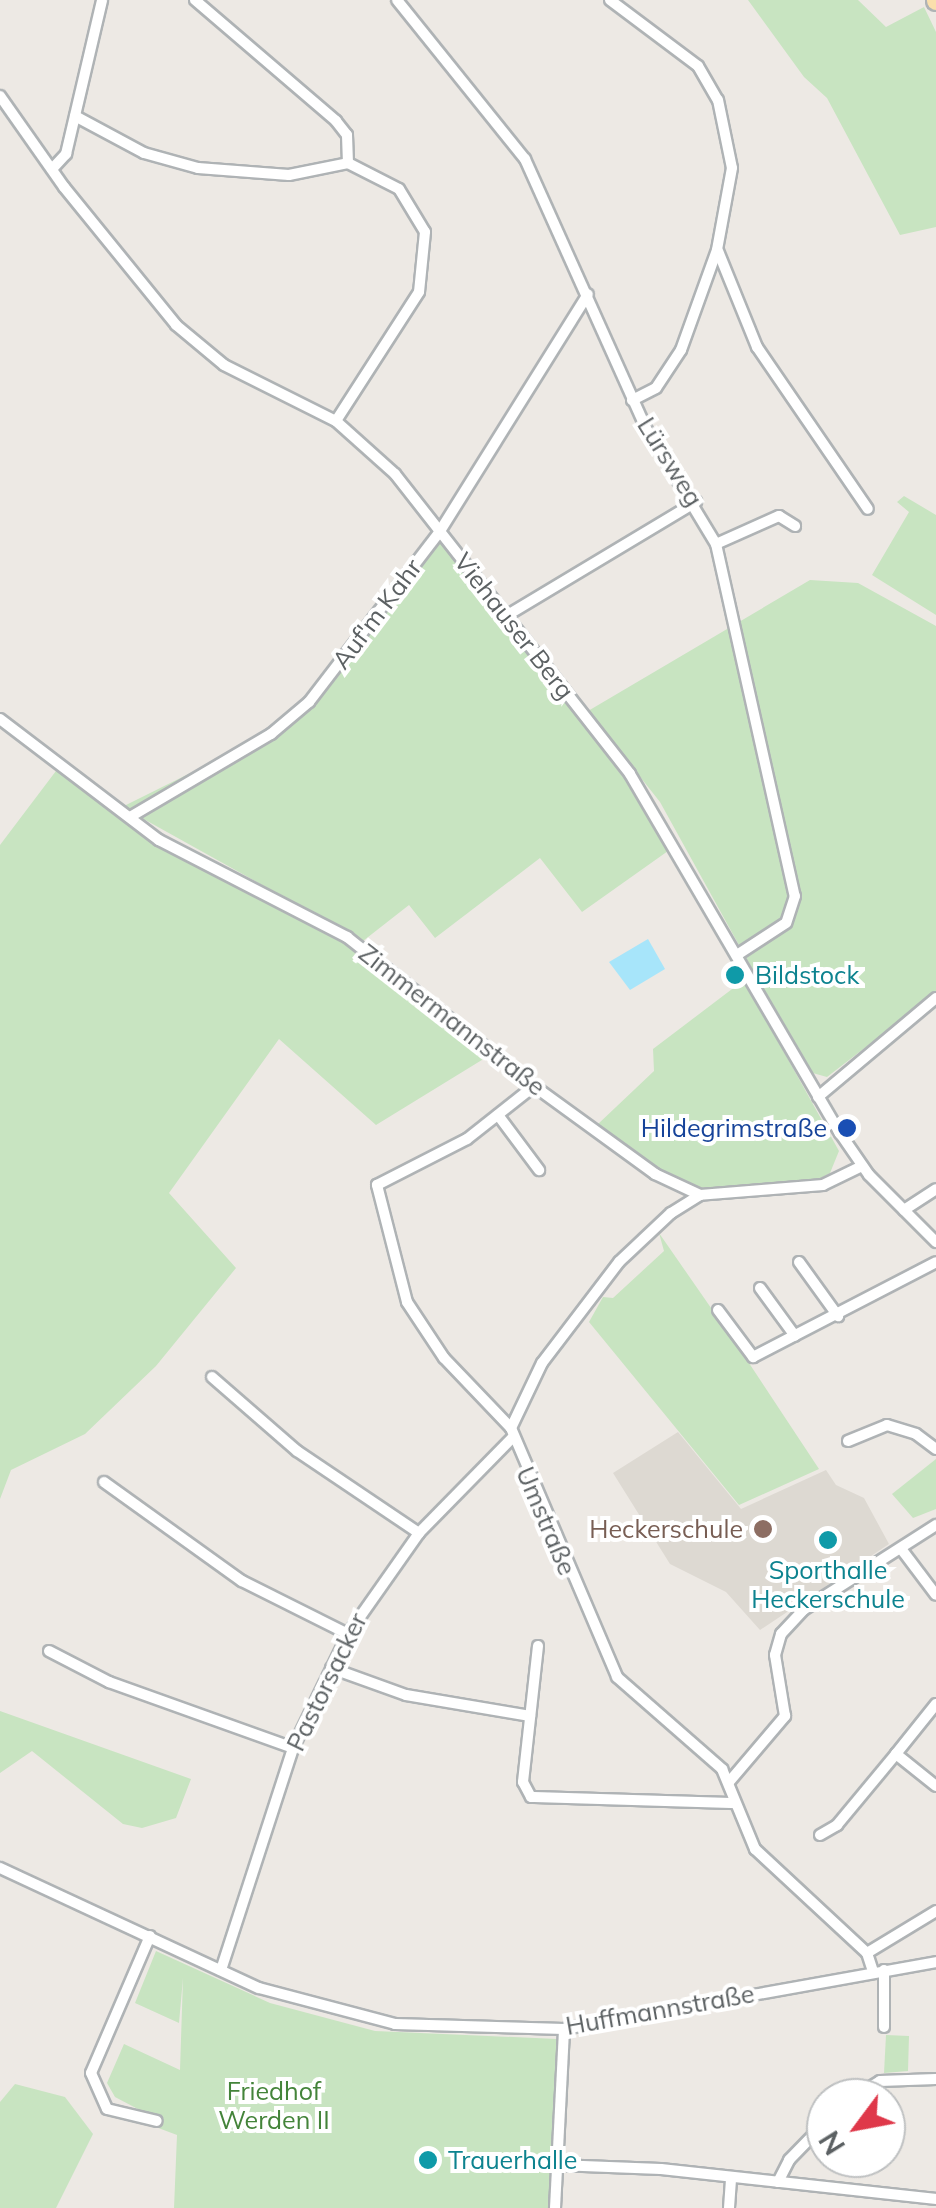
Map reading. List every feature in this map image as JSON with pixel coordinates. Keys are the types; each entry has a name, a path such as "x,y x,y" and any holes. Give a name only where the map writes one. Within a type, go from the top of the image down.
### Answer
{"street":[{"path":"52,169 66,154 102,0"},
{"path":"195,0 336,121 347,135 348,162"},
{"name":"Lürsweg","path":"396,0 525,159 632,400 696,502 716,544 795,896 786,923 738,954"},
{"path":"610,0 686,55 718,100 732,168 717,250 668,374 632,400"},
{"name":"Viehauser Berg","path":"0,96 52,169 176,325 224,364 336,421 384,461 651,804 818,1097 862,1166 936,1242"},
{"path":"74,116 144,153 198,168 289,175 348,162 380,174 414,209 425,232 426,267 406,315 336,421"},
{"path":"717,250 757,348 868,509"},
{"name":"Auf'm Kahr","path":"130,817 293,718 440,531 588,294"},
{"path":"506,616 696,502"},
{"path":"716,544 780,516 795,526"},
{"name":"Zimmermannstraße","path":"0,719 159,840 346,938 534,1086 656,1174 700,1195"},
{"path":"818,1097 936,998"},
{"path":"534,1086 498,1115 539,1170"},
{"name":"Umstraße","path":"498,1115 378,1184 407,1302 444,1358 511,1433 618,1677 730,1782"},
{"path":"511,1433 528,1386 619,1262 700,1195 823,1184 862,1166"},
{"path":"904,1210 936,1189"},
{"path":"799,1262 838,1316"},
{"path":"718,1310 752,1357 838,1316 936,1262"},
{"path":"760,1288 794,1336"},
{"path":"212,1378 296,1451 419,1533"},
{"path":"848,1441 900,1426 936,1449"},
{"name":"Pastorsacker","path":"222,1970 293,1748 348,1634 419,1533 511,1433"},
{"path":"104,1482 242,1581 348,1634"},
{"path":"884,2028 879,1971 867,1953 755,1849 734,1803 730,1782 785,1716 775,1654 781,1634 803,1610 936,1525"},
{"path":"902,1550 936,1595"},
{"path":"538,1646 523,1782 528,1794 544,1802 734,1803"},
{"path":"49,1651 109,1682 293,1748"},
{"path":"331,1668 406,1695 530,1716"},
{"path":"820,1834 837,1825 936,1704"},
{"path":"896,1754 936,1786"},
{"name":"Huffmannstraße","path":"0,1868 222,1970 379,2022 564,2029 936,1962"},
{"path":"867,1953 936,1911"},
{"path":"150,1936 91,2073 106,2109 157,2121"},
{"path":"555,2208 564,2029"},
{"path":"906,2080 936,2079"},
{"path":"778,2182 789,2160 806,2143"},
{"path":"558,2165 731,2177 936,2199"},
{"path":"729,2208 731,2177"}],"shaded area":[{"name":"Heckerschule","path":"678,1432 741,1509 826,1470 836,1485 864,1498 889,1544 760,1630 726,1592 670,1564 613,1473"}],"green space":[{"path":"748,0 858,0 886,27 924,7 936,32 936,227 900,235 827,98 804,77"},
{"path":"904,496 936,515 936,615 872,575 909,512 897,502"},
{"path":"439,539 647,808 668,851 582,912 540,858 435,938 409,905 363,941 122,807 301,718"},
{"path":"810,580 858,583 936,626 936,993 827,1077 809,1072 660,802 588,711"},
{"path":"62,763 131,828 329,932 490,1055 376,1125 279,1039 169,1193 236,1268 156,1366 85,1434 11,1470 0,1499 0,845"},
{"path":"744,980 839,1151 830,1173 817,1180 703,1192 658,1170 597,1125 654,1071 653,1049"},
{"path":"659,1233 819,1469 739,1505 589,1322 603,1297 613,1298 664,1251"},
{"path":"936,1459 936,1509 913,1518 892,1494"},
{"path":"0,1711 191,1779 176,1818 142,1828 123,1824 32,1751 0,1773"},
{"name":"Friedhof Werden II","path":"156,1951 270,2003 375,2031 557,2039 549,2208 174,2208 177,2135 153,2126 155,2118 115,2097 107,2083 124,2044 180,2070 183,1978 179,2023 135,2003"},
{"path":"886,2035 909,2036 908,2071 884,2073"},
{"path":"15,2084 65,2097 93,2134 56,2208 0,2208 0,2102"}],"water":[{"path":"648,939 665,969 630,990 609,962"}],"place":[{"name":"Bildstock","path":"735,975"},
{"name":"Hildegrimstraße","path":"847,1128"},
{"name":"Heckerschule","path":"763,1529"},
{"name":"Sporthalle Heckerschule","path":"828,1540"},
{"name":"Trauerhalle","path":"428,2160"}]}
